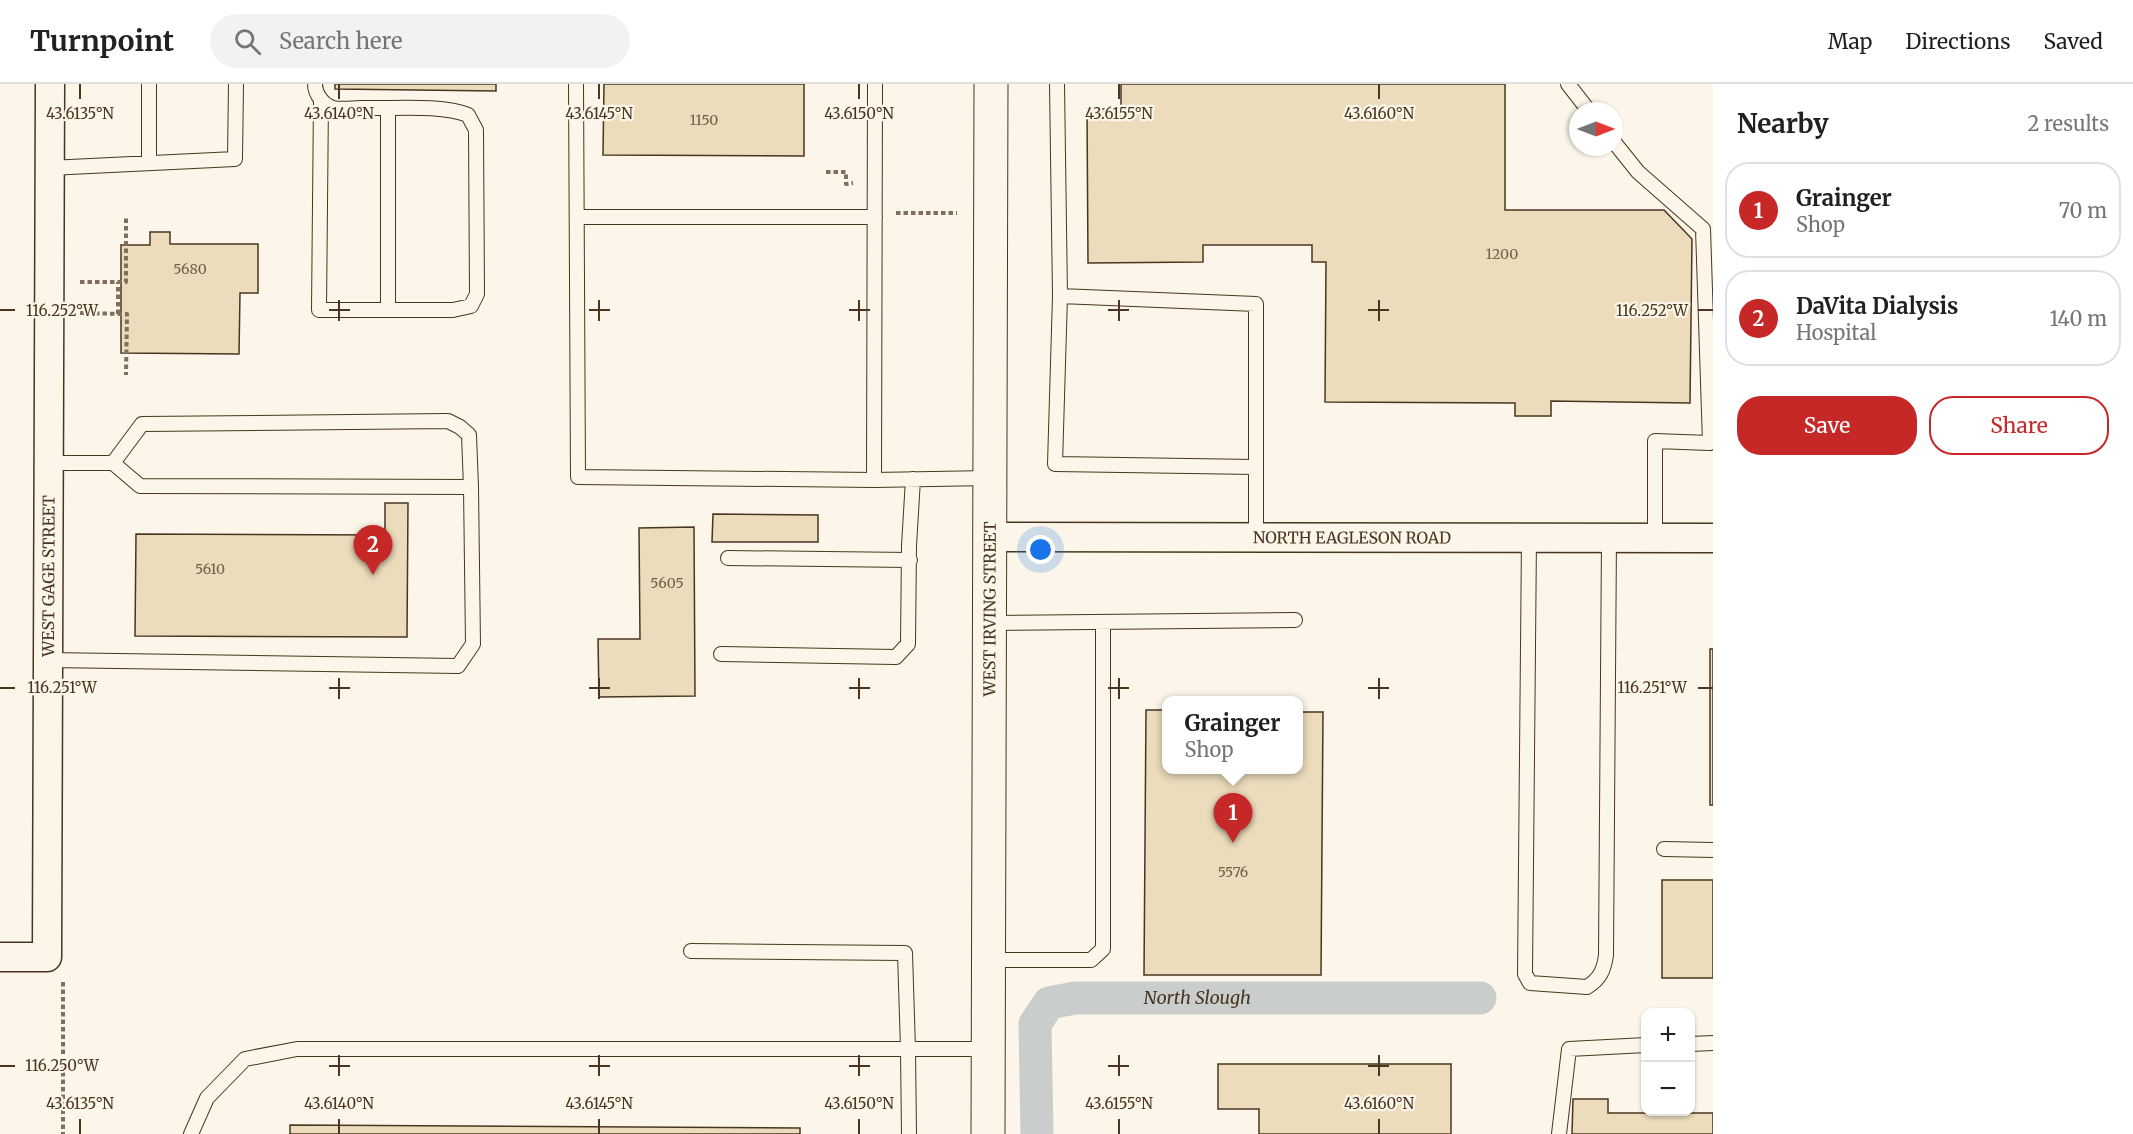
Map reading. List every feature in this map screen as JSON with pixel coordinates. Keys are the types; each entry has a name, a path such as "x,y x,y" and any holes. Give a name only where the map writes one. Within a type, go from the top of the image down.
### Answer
{"street":[{"name":"WEST GAGE STREET","path":"47,957 50,84"},
{"name":"WEST IRVING STREET","path":"988,1134 991,84"},
{"name":"NORTH EAGLESON ROAD","path":"990,537 1713,538"},
{"path":"0,957 47,957"}],"lane":[{"path":"149,84 149,163"},
{"path":"49,168 236,159 236,84"},
{"path":"315,84 315,90 321,100 333,108 455,110 468,115 476,129 477,294 471,306 453,310 319,310 321,100"},
{"path":"576,84 578,477 874,480 990,478"},
{"path":"874,480 875,84"},
{"path":"1057,84 1060,296 1054,464 1256,467"},
{"path":"1568,84 1582,102"},
{"path":"388,109 388,310"},
{"path":"1623,153 1638,172 1703,229 1710,443 1655,441 1655,538"},
{"path":"577,217 875,217"},
{"path":"1060,296 1256,304 1256,537"},
{"path":"48,660 458,666 473,644 469,435 460,427 448,421 142,424 113,463"},
{"path":"48,463 113,463 140,486 471,487"},
{"path":"721,654 896,657 908,644 913,479"},
{"path":"1529,537 1526,974 1530,983 1587,987 1604,970 1606,955 1609,537"},
{"path":"728,558 910,560"},
{"path":"989,623 1295,620"},
{"path":"988,960 1091,960 1103,949 1103,622"},
{"path":"1664,849 1713,850"},
{"path":"691,951 905,954 909,1134"},
{"path":"1695,1044 1713,1043"},
{"path":"1559,1134 1569,1049 1641,1046"},
{"path":"192,1134 207,1098 245,1059 297,1049 988,1049"}],"path":[{"path":"826,172 846,172 846,183 856,183"},
{"path":"892,213 957,213"},
{"path":"73,282 126,282 126,216"},
{"path":"118,282 118,314"},
{"path":"73,313 127,314 126,375"},
{"path":"47,957 63,974 63,1134"}],"building":[{"path":"335,84 496,84 496,91 335,89"},
{"path":"604,84 804,84 804,156 603,155"},
{"path":"1121,84 1505,84 1505,210 1664,210 1692,239 1690,403 1551,401 1551,416 1515,416 1515,403 1325,402 1326,262 1312,262 1312,245 1203,245 1203,262 1088,263 1087,109 1121,109"},
{"path":"150,232 170,232 170,244 258,244 258,293 240,293 239,354 121,353 121,245 150,245"},
{"path":"385,503 408,503 407,637 135,636 136,534 385,535"},
{"path":"713,514 818,515 818,542 712,542"},
{"path":"694,527 695,696 599,697 598,639 640,639 639,528"},
{"path":"1710,649 1713,649 1713,805 1710,805"},
{"path":"1146,710 1162,710 1162,774 1303,774 1303,712 1323,712 1321,975 1144,975"},
{"path":"1662,880 1713,880 1713,978 1662,978"},
{"path":"1218,1064 1451,1064 1451,1134 1259,1134 1259,1109 1218,1109"},
{"path":"1573,1099 1608,1099 1608,1113 1641,1113 1641,1116 1695,1116 1695,1113 1713,1113 1713,1134 1572,1134"},
{"path":"290,1125 800,1128 800,1134 290,1134"}],"waterway":[{"name":"North Slough","path":"1037,1134 1035,1024 1049,1003 1075,998 1480,998"}],"place":[{"name":"DaVita Dialysis","path":"373,575"},
{"name":"Grainger","path":"1233,843"}]}
